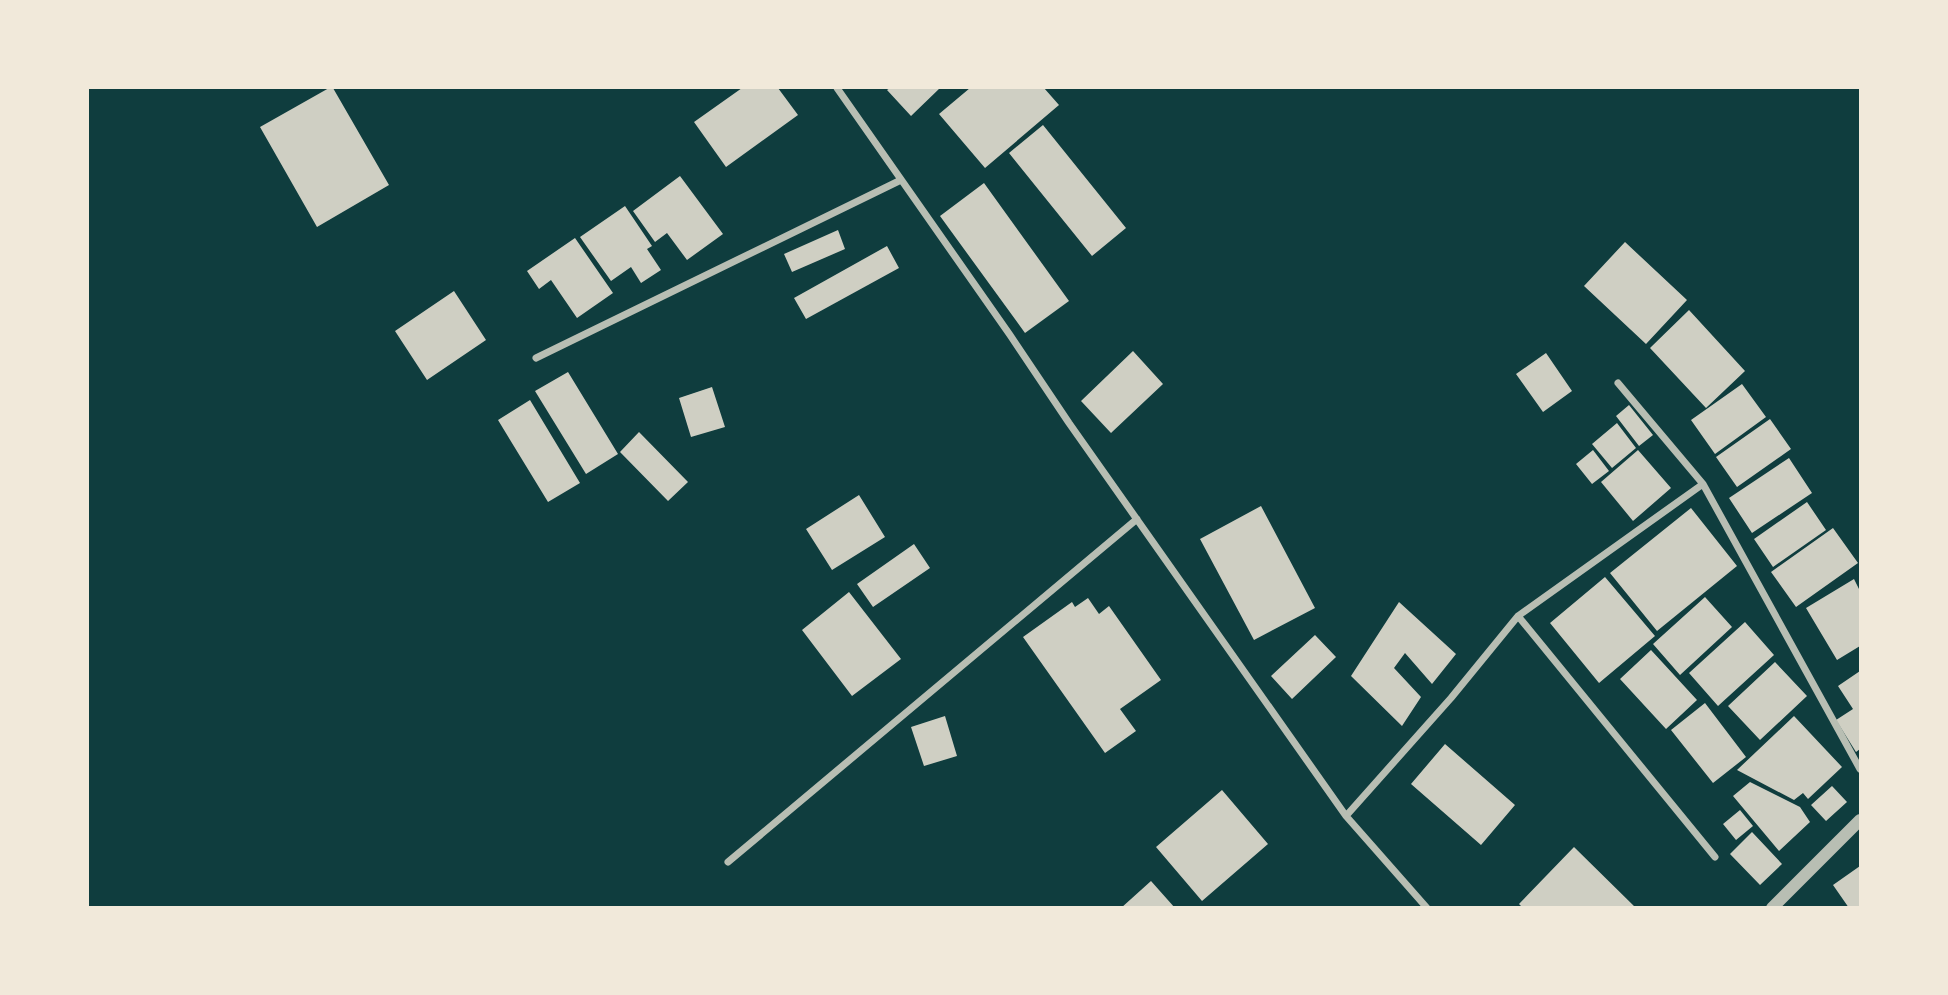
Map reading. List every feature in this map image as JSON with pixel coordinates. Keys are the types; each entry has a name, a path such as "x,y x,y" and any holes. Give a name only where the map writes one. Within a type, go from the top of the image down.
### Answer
{"street":[{"path":"837,88 1346,816 1427,908"},
{"path":"536,358 901,180"},
{"path":"1618,383 1703,484 1860,769"},
{"path":"1346,816 1451,698 1518,616 1703,484"},
{"path":"728,862 1137,519"},
{"path":"1518,616 1715,857"},
{"path":"1772,908 1860,820"}],"building":[{"path":"333,88 389,185 317,227 260,127"},
{"path":"742,88 778,88 798,115 726,167 694,122"},
{"path":"940,88 911,116 887,90"},
{"path":"970,88 1044,88 1059,105 985,168 939,114"},
{"path":"1043,125 1126,228 1092,256 1009,153"},
{"path":"680,176 723,234 687,260 667,233 655,242 633,211"},
{"path":"984,183 1069,301 1025,333 940,216"},
{"path":"625,206 652,246 647,249 661,270 641,283 631,267 611,281 580,237"},
{"path":"838,230 845,249 792,272 784,254"},
{"path":"575,238 613,293 577,318 551,280 539,289 527,271"},
{"path":"1625,242 1687,300 1646,344 1584,286"},
{"path":"887,246 899,268 806,319 794,298"},
{"path":"454,291 486,340 427,380 395,331"},
{"path":"1689,310 1745,371 1706,408 1650,348"},
{"path":"1133,351 1163,384 1111,433 1081,401"},
{"path":"1546,353 1572,391 1543,412 1516,374"},
{"path":"568,372 618,454 586,474 535,391"},
{"path":"1742,384 1766,417 1715,454 1691,420"},
{"path":"712,387 725,427 691,437 679,398"},
{"path":"530,400 580,483 548,502 498,420"},
{"path":"1629,405 1653,435 1639,446 1616,416"},
{"path":"1770,419 1791,449 1737,487 1716,457"},
{"path":"1617,423 1636,448 1612,468 1592,444"},
{"path":"639,432 688,482 668,501 620,452"},
{"path":"1593,450 1609,471 1592,484 1576,464"},
{"path":"1638,450 1671,488 1633,521 1601,482"},
{"path":"1789,458 1812,493 1752,533 1729,498"},
{"path":"859,495 885,537 832,570 806,529"},
{"path":"1807,502 1826,530 1773,567 1754,539"},
{"path":"1261,506 1315,608 1254,640 1200,539"},
{"path":"1691,508 1737,566 1657,631 1610,573"},
{"path":"1833,528 1858,563 1796,607 1771,572"},
{"path":"914,544 930,568 873,607 857,584"},
{"path":"1605,577 1655,636 1599,683 1550,623"},
{"path":"1854,579 1860,591 1860,646 1837,660 1806,608"},
{"path":"849,592 901,659 852,696 802,630"},
{"path":"1705,597 1732,627 1680,675 1653,644"},
{"path":"1088,598 1099,614 1109,606 1161,680 1120,709 1136,731 1105,753 1023,637 1072,602 1075,607"},
{"path":"1399,602 1456,654 1432,684 1405,653 1394,668 1421,697 1402,726 1351,676"},
{"path":"1745,622 1774,655 1718,706 1689,673"},
{"path":"1315,635 1336,657 1292,699 1271,676"},
{"path":"1651,650 1697,700 1666,729 1620,679"},
{"path":"1775,662 1807,696 1760,740 1728,706"},
{"path":"1860,671 1860,749 1856,752 1836,720 1853,709 1838,686"},
{"path":"1705,703 1746,757 1713,783 1671,730"},
{"path":"945,716 957,756 924,766 911,727"},
{"path":"1794,716 1842,767 1808,799 1803,793 1794,800 1737,770"},
{"path":"1445,744 1515,805 1481,845 1411,784"},
{"path":"1750,782 1800,807 1810,822 1779,851 1733,796"},
{"path":"1832,786 1847,802 1826,821 1811,805"},
{"path":"1222,790 1268,844 1202,901 1156,847"},
{"path":"1740,810 1753,826 1736,840 1723,824"},
{"path":"1752,832 1782,864 1760,885 1730,854"},
{"path":"1574,847 1636,908 1523,908 1519,904"},
{"path":"1860,866 1860,908 1849,908 1833,885"},
{"path":"1151,881 1175,908 1121,908"}]}
